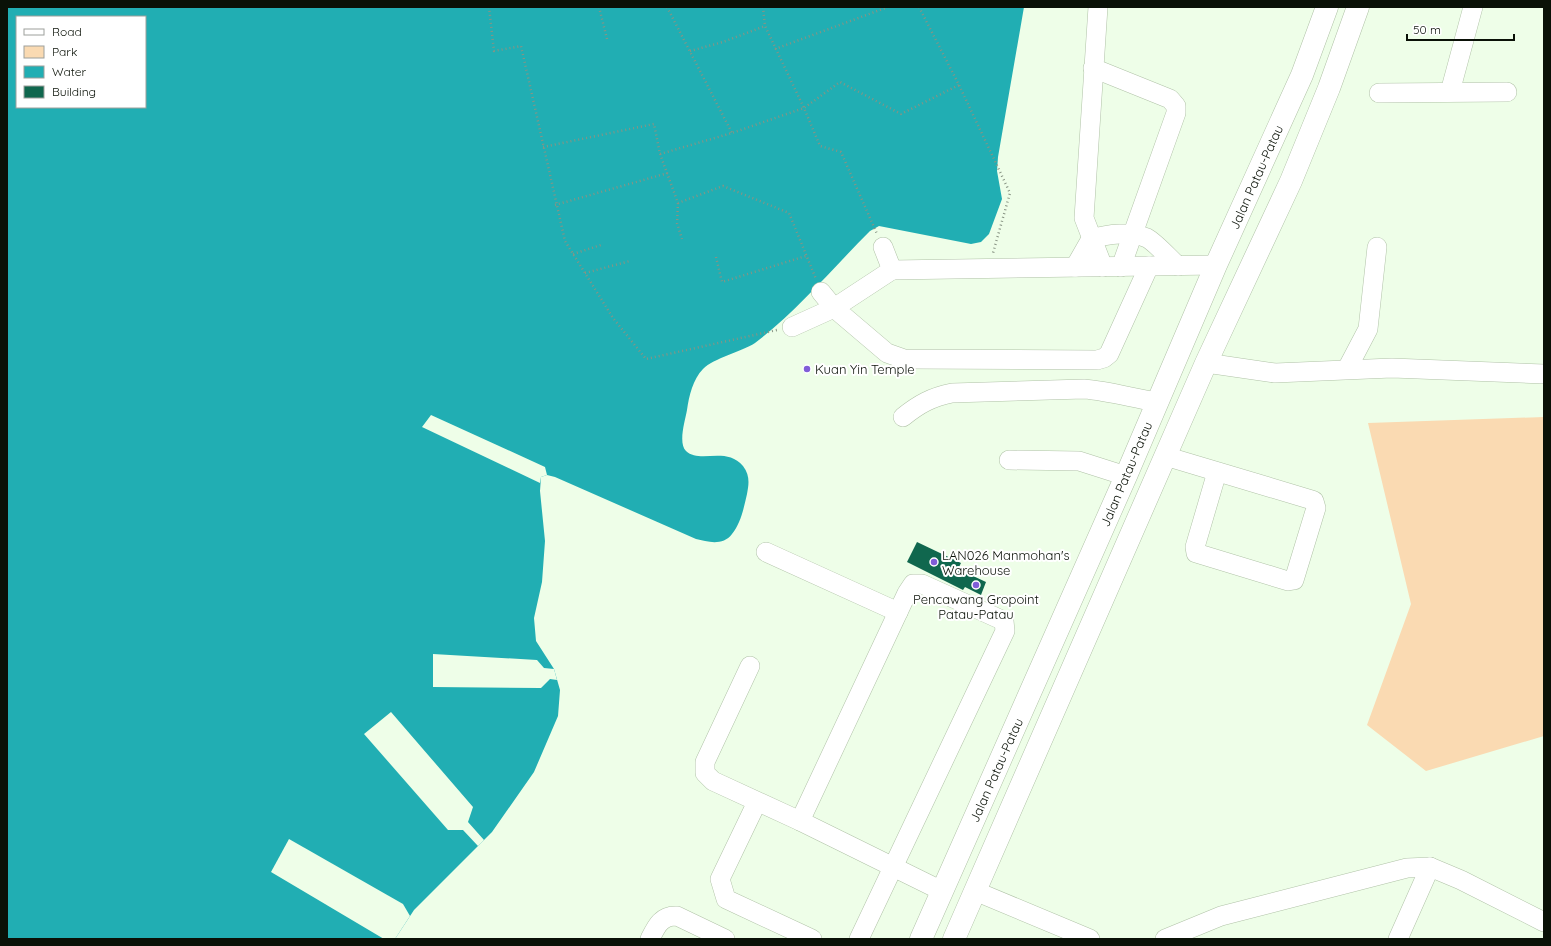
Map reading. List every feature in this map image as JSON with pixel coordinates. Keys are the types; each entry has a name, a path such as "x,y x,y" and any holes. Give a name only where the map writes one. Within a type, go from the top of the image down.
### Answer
{"main road":[{"name":"Jalan Patau-Patau","path":"921,939 1126,476 1216,265 1302,75 1327,7"},
{"path":"954,939 1206,363 1291,181 1329,88 1358,7"}],"street":[{"path":"1098,7 1084,218 1091,239 1112,267"},
{"path":"1450,92 1473,7"},
{"path":"1093,68 1170,99 1176,106 1176,113 1133,234 1112,267"},
{"path":"1379,93 1507,92"},
{"path":"1075,268 1091,239 1103,235 1133,234 1148,239 1178,266"},
{"path":"883,247 892,270"},
{"path":"1347,369 1368,329 1377,247"},
{"path":"792,327 834,308 892,270 1216,265"},
{"path":"821,292 834,308 886,353 896,357 1097,360 1104,358 1109,354 1149,266"},
{"path":"1206,363 1275,373 1392,368 1544,374"},
{"path":"903,417 919,404 934,396 952,393 1084,389 1104,391 1157,402"},
{"path":"1165,456 1314,501 1316,508 1294,580 1288,581 1196,553 1195,547 1217,472"},
{"path":"1009,460 1079,461 1126,476"},
{"path":"766,552 898,612"},
{"path":"800,821 907,593 913,584 922,584 1004,622 1005,631 859,939"},
{"path":"750,666 705,762 705,773 712,781 800,821 942,891"},
{"path":"757,802 720,879 722,890 726,899 812,939"},
{"path":"1165,939 1181,931 1234,912 1408,868 1430,868 1461,880 1544,922"},
{"path":"1398,939 1430,868"},
{"path":"975,891 1090,939"},
{"path":"650,939 661,920 671,916 677,916 725,939"}],"path":[{"path":"490,7 494,51 521,46 565,241 613,318 646,359 792,327"},
{"path":"599,7 607,39"},
{"path":"667,7 732,133"},
{"path":"763,7 765,26 804,108 820,146 840,152 883,247"},
{"path":"775,49 888,7"},
{"path":"919,7 959,85 1010,193 988,269"},
{"path":"690,51 723,42 765,26"},
{"path":"660,154 732,133 804,108 840,82 902,114 959,85"},
{"path":"544,147 654,124 660,154 678,203 677,223 682,239"},
{"path":"556,205 668,174"},
{"path":"678,203 723,186 789,214 821,292"},
{"path":"573,254 601,245"},
{"path":"716,257 722,282 806,256"},
{"path":"585,273 630,261"}],"green space":[{"path":"1544,417 1544,736 1426,771 1367,725 1411,604 1368,423"}],"water":[{"path":"7,7 1024,7 998,157 997,171 1002,199 989,234 981,242 971,244 879,226 870,231 800,304 770,331 755,343 708,365 703,369 694,383 690,394 682,437 682,443 686,451 692,455 698,456 729,457 736,460 743,466 748,476 748,490 742,515 735,530 728,538 720,542 696,539 555,477 547,475 541,477 540,491 545,541 542,582 534,618 536,641 554,669 560,690 558,716 534,772 492,832 414,910 395,939 7,939"}],"pier":[{"path":"431,415 545,467 547,475 541,477 540,483 422,427"},
{"path":"433,654 537,660 544,668 554,669 557,680 550,679 541,688 433,687"},
{"path":"391,712 473,807 468,822 484,840 478,846 463,830 448,830 364,734"},
{"path":"289,839 403,904 410,916 395,939 384,939 271,872"}],"building":[{"name":"LAN026 Manmohan's Warehouse","path":"917,542 961,563 958,569 986,582 981,595 965,587 963,590 907,562"}],"place":[{"name":"Kuan Yin Temple","path":"807,369"},
{"name":"LAN026 Manmohan's Warehouse","path":"934,562"},
{"name":"Pencawang Gropoint Patau-Patau","path":"976,585"}]}
